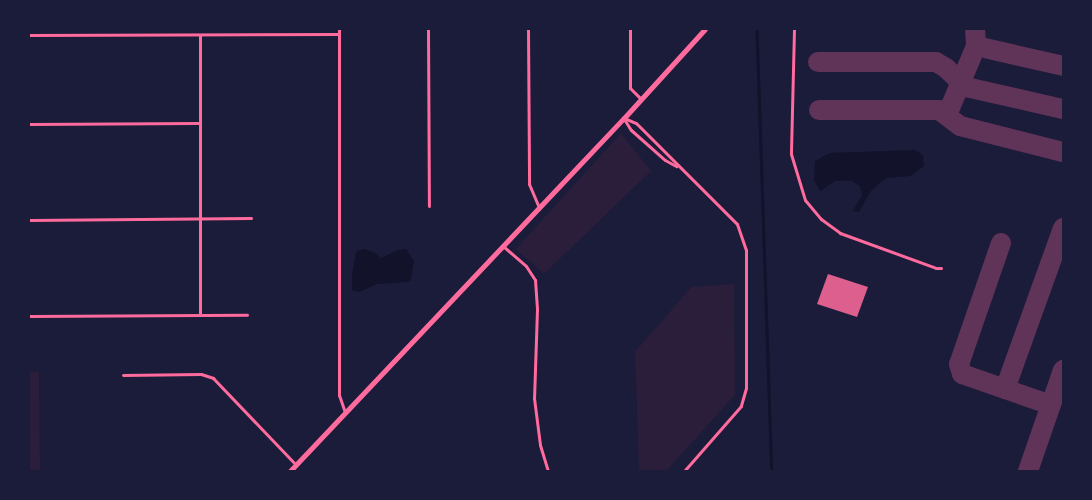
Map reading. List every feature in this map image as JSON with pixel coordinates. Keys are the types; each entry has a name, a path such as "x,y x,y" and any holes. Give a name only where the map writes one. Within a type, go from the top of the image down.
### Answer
{"main road":[{"path":"290,471 624,118 640,98 705,29"}],"street":[{"path":"292,29 292,34"},
{"path":"339,29 339,395 346,413"},
{"path":"428,29 429,206"},
{"path":"528,29 528,184 539,208"},
{"path":"630,29 630,88 640,98"},
{"path":"794,29 791,154 805,200 820,219 840,233 936,268 941,268"},
{"path":"29,36 339,34"},
{"path":"200,35 200,315"},
{"path":"624,118 631,130 665,160 676,166 737,224 746,250 746,388 741,406 684,471"},
{"path":"624,118 636,123 670,154 676,166"},
{"path":"29,124 199,123"},
{"path":"29,220 251,218"},
{"path":"503,246 526,266 535,280 537,309 534,398 540,445 548,471"},
{"path":"29,316 247,315"},
{"path":"123,375 201,374 213,378 296,465"}],"shaded area":[{"path":"621,133 651,171 544,274 516,249"},
{"path":"915,150 923,155 924,166 911,176 887,178 882,181 870,192 859,212 853,211 862,195 860,186 852,181 835,181 820,191 814,180 815,161 830,153"},
{"path":"363,249 374,252 381,258 398,250 406,249 414,261 411,280 408,282 377,284 359,292 352,290 352,275 356,252"},
{"path":"734,284 735,395 666,471 639,471 635,352 691,287"},
{"path":"29,372 39,372 40,471 29,471"}],"building":[{"path":"828,274 868,287 857,317 817,304"}],"waterway":[{"path":"757,29 772,471"}],"taxiway":[{"path":"947,115 976,46 975,29"},
{"path":"976,46 1063,66"},
{"path":"818,62 936,62 946,68 966,87 1063,109"},
{"path":"819,110 939,110 960,126 1063,152"},
{"path":"1005,389 1063,228"},
{"path":"1001,243 959,364 962,374 1051,405"},
{"path":"1028,471 1063,370"}]}
